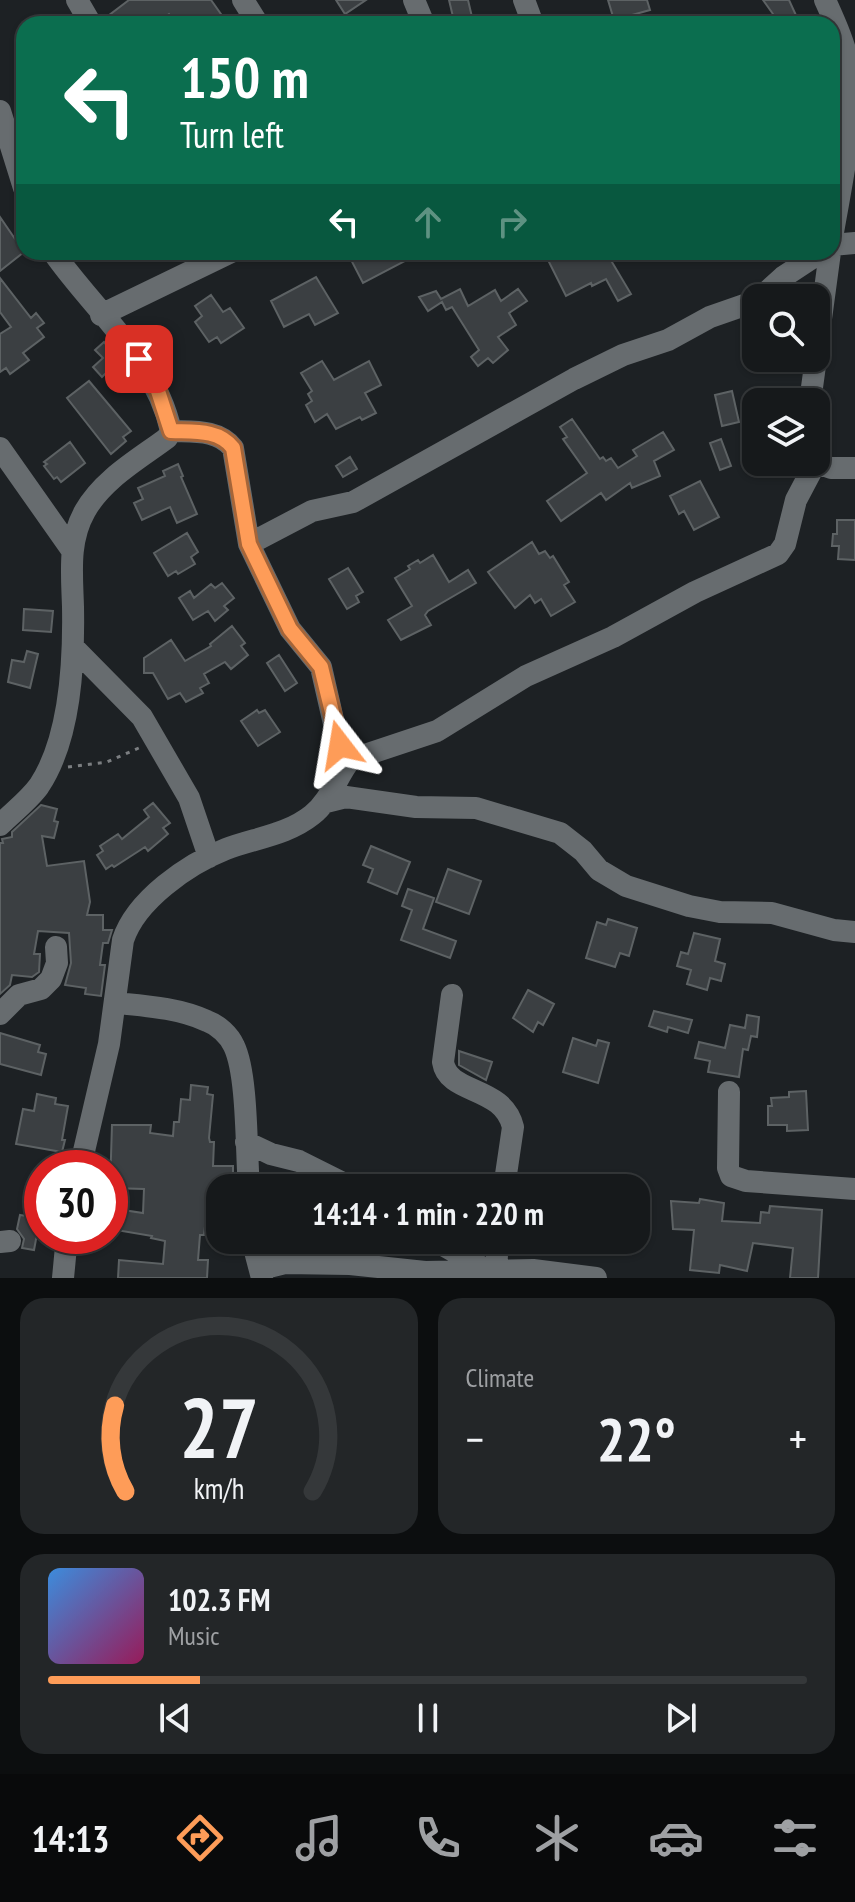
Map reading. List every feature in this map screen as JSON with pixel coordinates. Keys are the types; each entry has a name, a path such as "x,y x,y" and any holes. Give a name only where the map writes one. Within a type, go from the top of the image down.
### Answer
{"street":[{"path":"840,38 852,61 842,100 849,140 840,192"},
{"path":"0,111 16,162"},
{"path":"0,825 35,791 48,769 63,726 74,648 71,549 84,512 107,483 167,438 171,431 158,391 148,373 130,346 101,315 59,260"},
{"path":"101,315 214,260"},
{"path":"775,284 809,260"},
{"path":"826,284 829,260"},
{"path":"249,544 312,511 353,502 610,361 668,340 710,317 742,306"},
{"path":"171,431 216,434 226,439 233,448 249,544 290,629 321,667 335,731 350,760"},
{"path":"0,448 71,549"},
{"path":"830,468 855,468"},
{"path":"84,1150 116,1003 123,940 128,925 157,892 209,857 296,825 326,802 350,760 437,731 526,676 613,637 695,592 778,554 785,544 796,500 808,476"},
{"path":"74,648 142,717 189,798 209,857"},
{"path":"326,802 346,797 416,807 476,808 560,833 583,851 599,870 626,886 705,909 772,913 834,930 855,932"},
{"path":"0,1014 19,995 41,989 51,979 57,963 56,947"},
{"path":"452,995 444,1072 450,1078 488,1095 504,1107 511,1118 513,1127 506,1174"},
{"path":"116,1003 169,1009 207,1020 225,1034 236,1050 243,1094 248,1174"},
{"path":"729,1092 728,1168 731,1176 746,1181 855,1189"},
{"path":"246,1142 325,1174"},
{"path":"63,1278 65,1254"},
{"path":"461,1254 492,1270"},
{"path":"492,1270 495,1254"},
{"path":"262,1273 285,1263 350,1264 424,1275 533,1270 582,1277"}],"path":[{"path":"48,769 107,762 158,743"}],"building":[{"path":"129,0 211,0 222,16 169,14 108,16"},
{"path":"336,0 366,0 345,14"},
{"path":"449,0 468,0 472,16 453,16"},
{"path":"608,0 647,0 650,10 628,16 613,16"},
{"path":"763,0 789,0 796,16 769,16 773,14"},
{"path":"0,217 16,240 16,258 0,271"},
{"path":"351,260 407,260 363,283"},
{"path":"548,260 611,260 631,294 618,301 606,279 566,296"},
{"path":"316,277 338,313 315,325 309,314 284,327 271,301"},
{"path":"0,278 31,318 36,313 44,323 37,328 44,337 23,353 29,360 10,374 6,368 0,372 0,334 11,327 0,312"},
{"path":"460,289 468,306 495,290 501,301 518,289 527,301 509,313 516,325 498,337 508,350 493,363 488,358 478,366 471,357 479,350 452,307 446,310 442,302 428,311 419,297 436,291 441,299"},
{"path":"211,295 223,312 230,308 244,328 221,343 217,337 209,342 195,322 202,316 195,306"},
{"path":"104,342 131,374 121,383 109,370 102,377 93,367 103,358 95,350"},
{"path":"322,361 334,380 369,361 381,385 365,393 376,413 336,429 327,414 315,422 306,405 312,401 308,394 312,391 301,373"},
{"path":"89,381 131,431 123,437 126,441 111,454 67,398"},
{"path":"732,391 739,422 722,426 715,395"},
{"path":"572,419 600,459 603,457 606,461 611,458 618,468 637,456 633,450 663,432 674,450 654,461 660,476 632,488 630,483 606,500 601,493 561,521 547,501 587,473 563,439 567,437 560,427"},
{"path":"721,439 731,466 720,470 710,443"},
{"path":"70,442 85,463 61,482 57,477 54,479 44,462"},
{"path":"350,457 357,469 343,477 336,466"},
{"path":"178,464 197,514 177,523 170,507 142,520 134,503 143,499 138,488 165,476 163,471"},
{"path":"700,481 719,517 694,530 684,511 679,514 670,496"},
{"path":"837,520 855,520 855,560 838,559 839,546 832,546 833,534 837,534"},
{"path":"187,533 198,552 191,557 195,564 168,576 154,553"},
{"path":"532,542 539,554 545,551 550,558 553,556 569,582 564,585 575,602 551,616 541,599 535,603 530,595 515,608 488,572"},
{"path":"433,555 449,582 468,570 476,583 428,611 425,615 431,625 401,640 388,620 412,606 395,578 410,569 408,566"},
{"path":"348,568 363,592 356,596 359,602 347,609 329,579"},
{"path":"222,583 234,598 224,606 228,610 215,621 208,611 193,620 179,598 190,591 194,598 211,584 215,588"},
{"path":"24,609 53,611 51,632 23,630"},
{"path":"232,626 245,643 241,646 248,655 231,669 225,662 204,674 209,683 200,688 203,693 186,702 180,693 168,699 153,673 144,673 144,658 171,640 185,661 211,646"},
{"path":"27,651 38,654 30,688 8,682 12,660 24,662"},
{"path":"279,655 297,683 285,691 267,663"},
{"path":"257,710 259,713 265,710 280,732 258,746 241,721"},
{"path":"153,803 170,823 163,828 168,834 148,851 145,847 106,869 97,855 103,851 100,846 118,834 122,839 149,817 144,810"},
{"path":"41,805 57,809 54,838 42,836 47,866 84,861 90,902 87,915 103,915 103,930 112,930 108,943 103,943 100,965 105,965 101,996 85,994 86,988 65,985 71,963 69,933 38,931 34,954 40,954 39,972 32,977 12,975 10,985 0,994 0,843 3,843 2,839 12,837 12,832"},
{"path":"371,846 410,862 397,894 368,882 373,869 363,865"},
{"path":"448,869 481,881 469,914 436,902"},
{"path":"408,889 434,898 423,929 456,941 450,958 401,940 412,910 402,906"},
{"path":"608,919 637,928 629,956 620,953 615,967 586,958 597,922 606,925"},
{"path":"694,933 720,939 715,961 725,964 721,981 710,978 707,990 687,984 691,970 677,966 681,952 688,954"},
{"path":"528,990 554,1004 543,1025 538,1022 533,1032 513,1018"},
{"path":"654,1011 692,1020 688,1033 668,1027 667,1032 649,1026"},
{"path":"747,1015 759,1017 757,1037 751,1036 748,1050 743,1049 739,1077 708,1072 710,1061 695,1058 699,1042 725,1048 730,1025 745,1028"},
{"path":"0,1033 40,1045 38,1052 46,1054 41,1075 0,1064"},
{"path":"573,1038 596,1046 598,1040 609,1043 598,1083 563,1072"},
{"path":"459,1051 492,1062 486,1080 459,1065"},
{"path":"191,1085 208,1087 207,1094 213,1095 209,1138 210,1142 214,1142 213,1166 233,1166 233,1174 206,1174 206,1218 204,1235 200,1235 198,1260 208,1260 207,1278 118,1278 119,1260 163,1264 165,1241 128,1232 128,1211 143,1213 144,1189 128,1189 128,1150 111,1150 112,1125 151,1125 150,1133 173,1136 174,1122 179,1122 181,1099 190,1100"},
{"path":"806,1091 808,1130 787,1131 787,1125 768,1125 771,1098 789,1097 789,1092"},
{"path":"37,1094 56,1098 55,1104 68,1106 62,1150 16,1144 23,1109 34,1111"},
{"path":"700,1199 724,1203 722,1221 760,1223 761,1212 769,1213 770,1206 822,1210 818,1278 790,1278 793,1248 753,1243 747,1271 720,1265 719,1273 690,1270 694,1230 673,1229 671,1201 699,1203"},
{"path":"20,1215 24,1216 24,1239 17,1229"}],"route":[{"path":"139,359 158,391 171,431 216,434 226,439 233,448 249,544 290,629 321,667 340,745"}]}
